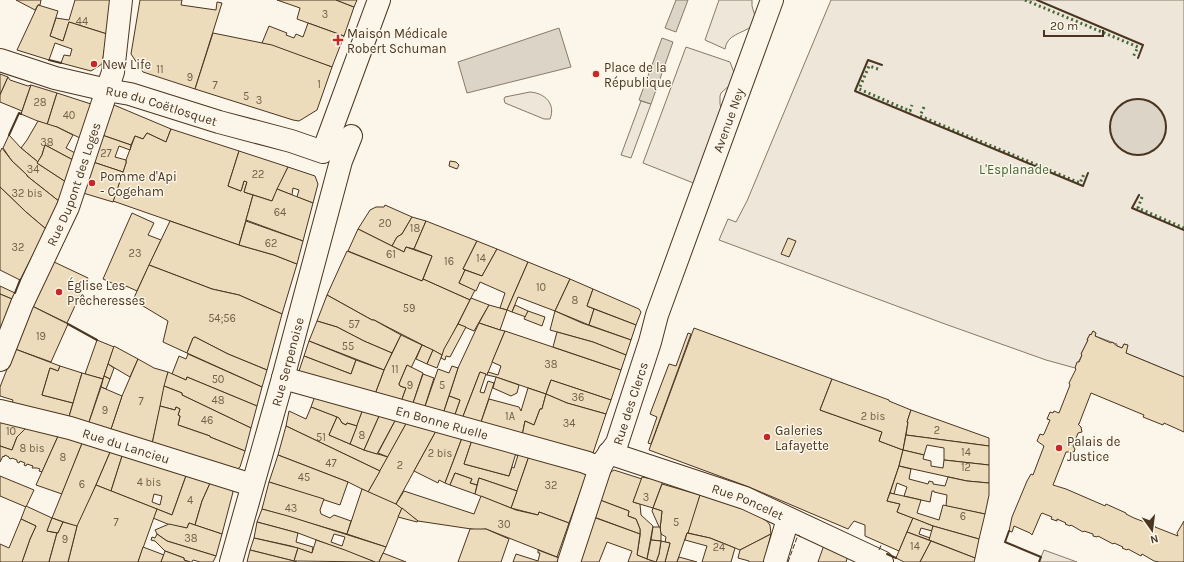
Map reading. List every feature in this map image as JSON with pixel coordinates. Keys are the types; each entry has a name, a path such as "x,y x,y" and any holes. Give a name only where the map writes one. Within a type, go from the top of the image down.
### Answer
{"street":[{"name":"Rue Dupont des Loges","path":"0,360 22,304 68,207 113,72 121,0"},
{"path":"332,156 379,0"},
{"name":"Avenue Ney","path":"683,240 772,0"},
{"name":"Rue du Coëtlosquet","path":"0,60 55,78 130,94 219,122 291,141 332,156"},
{"path":"332,156 351,136"},
{"name":"Rue Serpenoise","path":"230,562 283,378 332,156"},
{"name":"Rue des Clercs","path":"569,562 605,460 617,443 650,342 657,315 683,240"},
{"name":"En Bonne Ruelle","path":"283,378 586,462 605,460"},
{"name":"Rue du Lancieu","path":"0,411 70,428 252,486"},
{"name":"Rue Poncelet","path":"605,460 745,498 882,562"},
{"path":"775,562 788,519"}],"green space":[{"path":"719,0 752,0 755,16 752,26 732,37 726,44 725,49 705,40"},
{"name":"L'Esplanade","path":"831,0 1184,0 1184,377 1126,353 1127,345 1124,344 1122,348 1117,346 1117,344 1095,336 1096,333 1093,331 1087,340 1081,354 1082,355 1075,368 1046,360 719,240 728,219 736,222 747,201"},
{"path":"686,47 730,62 735,75 731,84 721,93 720,104 722,112 696,184 643,163"},
{"path":"530,92 545,97 548,100 552,109 550,119 544,119 505,103 505,97"},
{"path":"641,101 651,104 631,158 621,155"},
{"path":"1044,550 1077,562 1039,562"}],"shaded area":[{"path":"676,0 688,0 676,32 665,28"},
{"path":"559,28 571,67 467,93 458,62"},
{"path":"662,38 673,42 651,104 639,100"},
{"path":"1138,99 1153,104 1161,112 1166,127 1161,142 1153,150 1138,155 1123,150 1115,142 1110,127 1115,112 1123,104"}],"building":[{"path":"16,0 41,0 40,5 38,5 35,10"},
{"path":"75,0 112,0 107,34 69,22 63,41 50,36 56,18 69,20"},
{"path":"140,0 182,0 181,5 216,10 217,2 222,3 195,89 143,72 131,54"},
{"path":"277,0 336,0 354,7 344,36 297,19 300,8"},
{"path":"336,0 357,0 354,7"},
{"path":"38,5 58,11 50,36 63,41 69,22 107,34 102,64 91,71 61,63 64,55 70,56 72,49 55,43 49,60 17,50"},
{"path":"308,23 344,36 332,67 262,43 269,26 287,33 286,35 294,38 296,34 303,37"},
{"path":"213,33 272,45 332,67 317,110 299,121 293,120 195,89"},
{"path":"0,74 8,77 0,95"},
{"path":"8,77 10,80 28,86 31,85 22,111 0,102 0,95"},
{"path":"31,85 57,93 47,125 21,114"},
{"path":"57,93 91,104 80,138 57,127 47,125"},
{"path":"114,105 171,129 166,142 147,133 143,139 135,136 131,145 102,135 111,106"},
{"path":"38,121 57,127 73,135 66,148 75,153 73,160 45,145 38,162 21,148"},
{"path":"171,129 239,151 228,186 241,191 244,181 247,182 244,192 253,195 239,245 113,201 135,136 143,139 147,133 166,142"},
{"path":"9,135 21,148 38,162 37,163 66,182 60,202 27,176 12,161 3,148"},
{"path":"102,135 131,145 130,150 119,146 115,157 126,160 123,172 93,162"},
{"path":"45,145 73,160 66,182 37,163 42,155"},
{"path":"2,148 27,176 60,202 46,229 0,187 0,152"},
{"path":"239,151 288,167 272,201 244,192 247,182 244,181 241,191 228,186"},
{"path":"450,161 456,162 459,165 457,169 449,166"},
{"path":"93,162 123,172 113,202 83,193"},
{"path":"288,167 315,176 318,184 313,203 297,197 299,190 293,188 292,195 277,189"},
{"path":"0,187 46,229 20,280 0,270"},
{"path":"277,189 313,203 303,241 246,220 253,195 272,201"},
{"path":"385,205 412,217 402,234 397,237 392,246 358,229 370,210 376,207 384,207"},
{"path":"132,213 154,223 148,235 161,240 137,291 126,286 125,289 103,279"},
{"path":"412,217 426,221 414,249 406,247 404,252 392,246 397,237 402,234"},
{"path":"170,221 297,264 282,314 239,295 212,289 149,265"},
{"path":"246,221 303,241 297,264 274,255 239,245"},
{"path":"426,221 477,241 463,269 465,270 459,283 475,290 470,300 423,279 432,256 414,249"},
{"path":"358,229 404,252 406,247 432,256 422,281 348,251"},
{"path":"788,238 796,241 789,257 781,254"},
{"path":"477,241 497,249 482,276 463,269"},
{"path":"497,249 528,262 507,310 500,308 505,293 480,282 476,291 459,283 465,270 482,276"},
{"path":"347,251 422,281 423,279 470,300 442,355 372,320 327,295"},
{"name":"Église Les Prêcheresses","path":"52,261 88,278 67,323 30,305"},
{"path":"528,262 570,279 555,311 518,297 512,312 507,310"},
{"path":"149,265 212,289 239,295 282,314 267,370 228,354 195,337 193,338 187,353 163,342 168,321 133,300"},
{"path":"570,279 593,289 587,306 594,309 589,325 555,311"},
{"path":"0,286 15,293 12,299 0,294"},
{"path":"593,289 639,309 641,312 636,325 587,306"},
{"path":"0,294 12,299 0,330"},
{"path":"327,295 401,335 392,353 337,327 317,321"},
{"path":"471,298 489,305 474,331 458,324"},
{"path":"30,305 68,324 51,362 15,349"},
{"path":"489,305 507,310 500,330 479,323"},
{"path":"515,305 528,311 526,317 512,312"},
{"path":"594,309 636,325 631,340 589,325"},
{"path":"528,311 545,317 542,326 524,319"},
{"path":"555,311 582,323 631,340 626,355 593,342 550,330"},
{"path":"317,321 337,327 392,353 384,370 309,341"},
{"path":"479,323 505,331 487,375 480,372 462,419 454,417 460,400 449,396 458,368"},
{"path":"458,324 466,327 450,357 446,356 445,360 441,358 444,349"},
{"name":"Galeries Lafayette","path":"694,328 832,379 820,410 882,432 879,441 903,450 887,501 900,504 897,512 913,518 899,551 865,536 865,525 854,521 848,529 749,487 649,450"},
{"path":"505,331 621,370 611,400 551,380 546,394 487,375 488,372 498,375 501,366 492,362"},
{"name":"Palais de Justice","path":"1093,331 1096,333 1095,336 1111,343 1112,342 1122,348 1124,344 1128,345 1126,353 1184,377 1184,432 1164,423 1163,425 1143,417 1144,415 1091,393 1078,424 1081,427 1082,432 1078,433 1073,446 1075,449 1074,452 1066,452 1053,485 1105,506 1106,504 1134,518 1178,536 1177,533 1184,521 1184,562 1154,561 1142,554 1141,556 1098,536 1093,536 1093,534 1083,532 1057,519 1057,521 1051,519 1052,517 1042,513 1032,535 1014,526 1012,532 1009,531 1012,517 1027,481 1031,474 1033,475 1044,446 1037,441 1040,434 1044,434 1050,420 1047,419 1050,412 1053,413 1054,411 1059,413 1070,385 1069,383 1076,369 1077,362 1079,362 1087,340"},
{"path":"557,332 593,342 626,355 621,370 553,347"},
{"path":"688,333 691,334 651,444 648,443 657,417 650,414 669,364 676,366"},
{"path":"401,335 422,345 411,368 407,365 399,384 400,386 406,388 401,402 375,394 384,370"},
{"path":"195,337 228,354 267,370 262,387 187,353 193,338"},
{"path":"97,340 114,347 103,379 85,374"},
{"path":"309,341 356,360 351,374 304,356"},
{"path":"422,345 433,350 427,364 416,359"},
{"path":"114,346 138,359 130,377 108,364"},
{"path":"15,349 60,366 58,371 50,368 42,395 73,403 68,420 11,406 13,400 0,396 0,387"},
{"path":"433,350 442,355 437,368 427,364"},
{"path":"188,354 262,387 257,406 187,377 186,380 172,374 179,356 186,359"},
{"path":"304,356 351,374 356,360 384,370 375,394 302,374 299,371"},
{"path":"138,359 154,368 168,372 152,444 110,432 122,396"},
{"path":"108,364 114,368 110,379 104,376"},
{"path":"407,365 423,373 412,406 401,402 406,388 400,386 399,384"},
{"path":"60,366 82,373 73,403 42,395 50,368 58,371"},
{"path":"452,366 458,368 443,414 424,409 438,369 449,373"},
{"path":"168,372 186,380 187,377 257,406 251,428 182,395 182,393 164,386"},
{"path":"480,372 486,374 480,392 484,393 488,381 494,383 480,425 462,419"},
{"path":"82,373 103,379 88,425 68,420"},
{"path":"423,374 434,378 424,409 412,406"},
{"path":"104,376 110,379 106,389 101,387"},
{"path":"496,377 519,385 517,393 511,396 493,388"},
{"path":"832,379 889,400 911,410 907,422 903,450 879,441 882,432 820,410"},
{"path":"551,380 611,400 606,414 567,403 546,394"},
{"path":"164,386 182,393 182,395 251,428 245,451 210,436 178,425 180,416 178,415 180,409 176,407 175,410 160,406"},
{"path":"101,387 122,396 110,432 88,425"},
{"path":"528,388 546,394 542,409 540,409 534,425 525,421 522,436 480,425 489,399 519,407 521,411"},
{"path":"546,394 567,403 606,414 593,453 522,436 525,421 534,425 540,409 542,409"},
{"path":"315,396 363,409 357,426 347,423 346,425 342,423 339,418 311,407"},
{"path":"449,396 460,400 454,417 443,414"},
{"path":"160,406 175,410 176,407 180,409 178,415 180,416 178,425 210,436 245,451 240,467 235,471 152,444"},
{"path":"311,407 337,417 329,435 364,450 388,457 380,471 286,426 289,411 306,419"},
{"path":"363,409 380,414 364,450 350,444"},
{"path":"911,410 989,438 989,446 906,435 907,422"},
{"path":"380,414 396,419 377,454 364,450"},
{"path":"337,417 346,425 347,423 357,426 350,444 329,435"},
{"path":"396,419 407,422 388,457 378,453"},
{"path":"0,421 28,426 17,437 12,450 0,446"},
{"path":"407,422 436,431 396,504 394,504 368,492"},
{"path":"28,426 59,434 42,472 39,471 40,469 32,468 33,466 27,464 26,466 24,465 25,463 20,461 19,463 17,460 11,459 5,455 0,462 0,446 12,450 17,437"},
{"path":"286,426 380,471 368,492 348,482 278,455"},
{"path":"436,431 462,438 445,483 439,480 438,483 414,471"},
{"path":"59,434 83,441 62,494 36,485"},
{"path":"906,435 989,446 989,465 944,460 944,448 927,445 924,455 903,450"},
{"path":"462,438 472,440 464,464 509,476 512,467 514,468 518,455 516,455 516,453 529,456 517,491 479,478 477,485 470,483 472,479 455,473 450,485 445,483"},
{"path":"472,440 516,453 509,476 464,464"},
{"path":"83,441 111,450 78,527 52,518"},
{"path":"111,450 123,453 111,491 96,485"},
{"path":"903,450 924,455 923,459 931,461 931,466 943,468 944,460 989,465 989,483 967,481 899,466"},
{"path":"123,453 187,473 172,515 111,491","holes":["154,494 162,496 160,505 152,502"]},
{"path":"278,455 348,482 340,505 269,482"},
{"path":"529,456 582,470 586,476 569,523 539,512 538,515 511,508"},
{"path":"899,466 911,469 909,479 928,484 929,481 933,482 933,484 945,486 948,477 967,481 989,483 989,495 985,514 946,506 947,495 934,491 932,491 930,502 904,496 907,487 897,483 894,494 890,493"},
{"path":"614,470 642,479 633,502 640,504 641,515 653,526 647,559 637,555 640,529 636,519 628,516 629,511 600,500 608,474"},
{"path":"187,473 211,481 202,501 195,525 189,523 187,528 170,525 153,518 157,509 172,515"},
{"path":"455,473 472,479 470,483 477,485 475,494 450,485"},
{"path":"0,476 34,490 26,507 0,496"},
{"path":"642,477 663,481 653,508 633,502"},
{"path":"479,478 517,491 511,508 475,494"},
{"path":"211,481 229,486 233,492 222,534 195,525 202,501"},
{"path":"269,482 324,499 320,510 321,514 330,518 334,515 351,521 347,534 262,509"},
{"path":"662,484 700,495 694,519 687,533 677,562 665,562 670,543 665,542 666,537 661,534 660,529 662,511 653,508"},
{"path":"96,485 157,509 138,562 68,562 77,526"},
{"path":"362,489 402,508 386,547 347,534"},
{"path":"404,491 474,514 481,496 516,510 538,515 539,512 569,523 557,557 486,529 478,530 418,521 396,504"},
{"path":"890,493 921,500 917,513 939,520 943,505 985,514 979,539 933,526 897,512 900,504 887,501"},
{"path":"700,495 741,508 765,519 770,525 771,534 740,550 710,538 688,533"},
{"path":"600,500 629,511 628,516 636,519 640,529 640,534 594,517"},
{"path":"26,506 52,518 47,531 57,533 49,562 22,562 36,526 21,519"},
{"path":"402,508 418,521 398,517"},
{"path":"653,508 662,511 660,529 652,511"},
{"path":"262,509 386,547 379,562 375,562 298,533 257,522","holes":["334,534 345,537 342,546 331,542"]},
{"path":"593,517 640,534 637,555 656,562 628,562 632,551 607,542 599,562 579,562"},
{"path":"52,518 63,522 58,533 47,531"},
{"path":"913,518 933,526 932,531 921,528 919,534 930,538 929,540 907,532"},
{"path":"21,519 36,526 22,562 0,562 0,544 9,548"},
{"path":"63,522 77,526 68,562 49,562 57,533"},
{"path":"257,522 298,533 296,542 313,547 312,553 291,546 254,538"},
{"path":"189,523 222,534 216,556 167,541 157,534 155,530 169,524 187,528"},
{"path":"933,526 979,539 975,558 929,540"},
{"path":"653,527 660,527 661,541 651,540"},
{"path":"470,529 486,529 509,539 501,562 458,562"},
{"path":"907,532 931,541 920,562 904,562 896,558"},
{"path":"687,533 710,538 735,548 731,562 702,562 707,546 685,540"},
{"path":"157,534 167,541 216,556 213,562 200,562 193,560 190,562 184,560 184,558 165,551 155,541 151,540 152,537 155,538"},
{"path":"771,534 764,562 749,562 738,558 740,550"},
{"path":"254,538 298,548 294,561 250,550"},
{"path":"316,540 375,562 294,561 298,548 312,553"},
{"path":"651,540 661,541 656,562 647,559"},
{"path":"661,541 670,543 665,562 656,562"},
{"path":"931,541 975,558 974,562 920,562"},
{"path":"824,545 848,556 846,562 818,562"},
{"path":"143,547 164,555 161,562 138,562"},
{"path":"250,550 294,561 297,562 247,562"},
{"path":"538,550 559,558 557,562 513,562 516,554 538,561 540,553 538,553"},
{"path":"165,551 184,558 184,560 190,562 161,562"},
{"path":"383,553 406,562 379,562"},
{"path":"679,557 697,562 677,562"}],"hedge":[{"path":"1025,0 1138,47 1133,57"},
{"path":"878,69 869,66 859,89 910,111 912,105"},
{"path":"924,107 920,116 1080,183 1084,174"},
{"path":"1142,197 1138,208 1184,228"}],"fence":[{"path":"788,562 798,535 801,537"},
{"path":"879,550 882,543"}],"wall":[{"path":"1037,0 1143,45 1138,58"},
{"path":"49,60 61,63"},
{"path":"882,65 868,60 855,91 1083,186 1088,173"},
{"path":"1138,99 1153,104 1161,112 1166,127 1161,142 1153,150 1138,155 1123,150 1115,142 1110,127 1115,112 1123,104 1138,99"},
{"path":"9,135 19,113 21,114"},
{"path":"1139,195 1132,208 1184,230"},
{"path":"15,293 20,280"},
{"path":"68,324 97,340"},
{"path":"1009,531 1005,542 1041,557 1039,562"},
{"path":"887,554 896,558"}],"place":[{"name":"Maison Médicale Robert Schuman","path":"338,40"},
{"name":"New Life","path":"94,64"},
{"name":"Place de la République","path":"596,74"},
{"name":"Pomme d'Api - Cogeham","path":"92,183"},
{"name":"Église Les Prêcheresses","path":"59,292"},
{"name":"Galeries Lafayette","path":"767,437"},
{"name":"Palais de Justice","path":"1059,448"}]}
